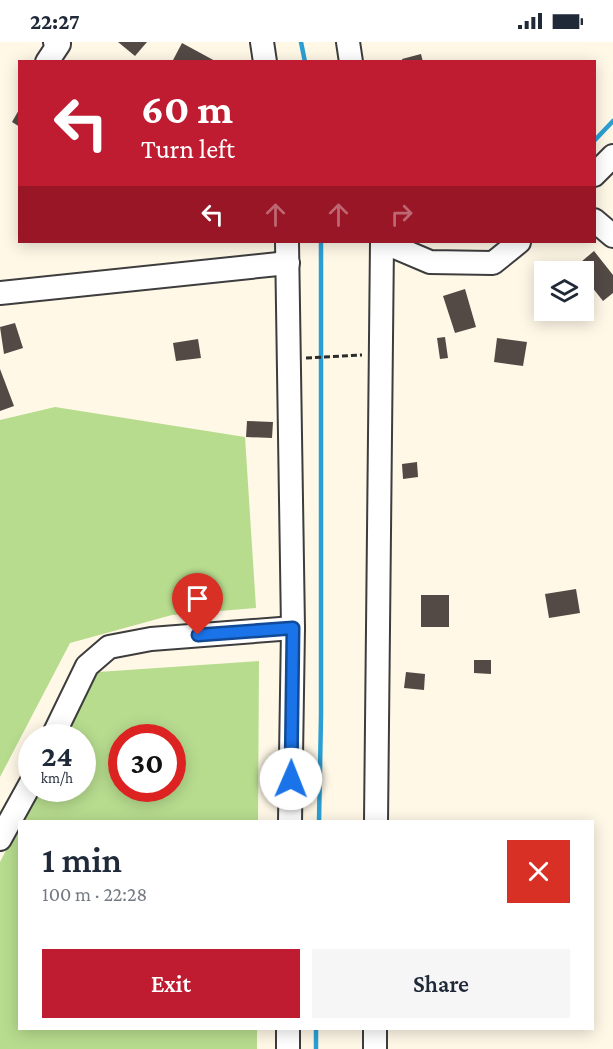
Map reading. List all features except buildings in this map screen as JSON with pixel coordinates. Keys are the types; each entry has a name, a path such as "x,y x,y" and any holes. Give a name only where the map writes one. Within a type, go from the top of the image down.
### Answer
{"street":[{"path":"262,42 265,60"},
{"path":"348,42 351,60"},
{"path":"596,173 613,156"},
{"path":"596,222 613,236"},
{"path":"376,820 382,243"},
{"path":"384,243 430,262 493,263 518,243"},
{"path":"0,294 287,252 293,628 290,820"},
{"path":"59,724 87,666 109,647 151,639 293,628"},
{"path":"0,839 20,802"},
{"path":"288,1030 288,1049"},
{"path":"375,1030 375,1049"}],"path":[{"path":"289,359 380,354"}],"green space":[{"path":"55,407 245,437 256,608 172,615 70,643 28,724 18,724 18,743 0,777 0,420"},
{"path":"259,661 258,820 22,820 31,802 96,802 96,724 71,724 98,672"},
{"path":"18,827 18,1030 257,1030 257,1049 0,1049 0,862"}],"waterway":[{"path":"301,42 305,60"},
{"path":"596,139 613,121"},
{"path":"319,820 321,243"},
{"path":"316,1030 316,1049"}],"route":[{"path":"198,635 293,628 291,779"}]}
